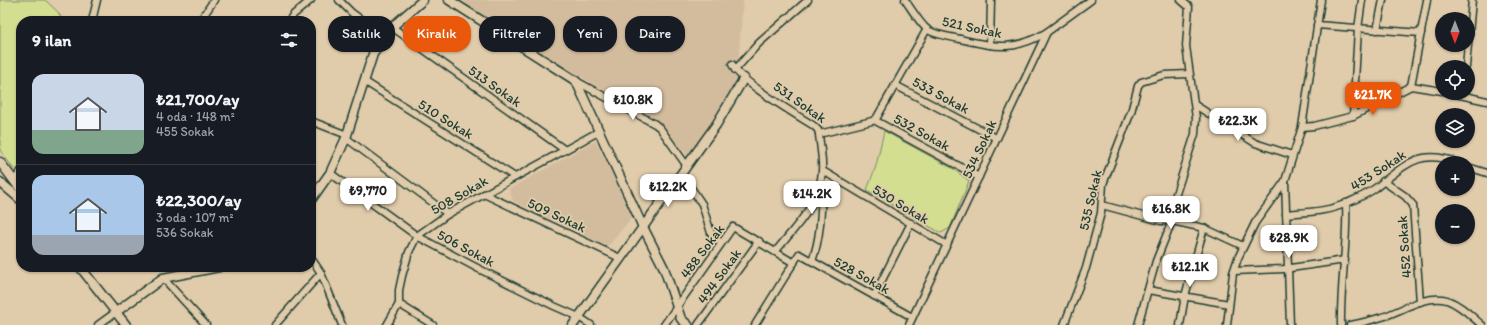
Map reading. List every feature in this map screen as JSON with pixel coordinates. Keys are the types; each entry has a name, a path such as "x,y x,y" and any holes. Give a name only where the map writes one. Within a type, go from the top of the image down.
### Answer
{"street":[{"path":"93,16 97,0"},
{"path":"203,16 214,0"},
{"path":"292,16 310,0"},
{"path":"339,0 356,16"},
{"path":"395,24 424,0"},
{"path":"449,0 576,81 660,128 687,166"},
{"name":"531 Sokak","path":"808,0 732,67 744,78 814,126 819,134 874,120"},
{"name":"521 Sokak","path":"905,0 927,29 990,45 1010,47 1034,40 1047,32"},
{"path":"990,45 991,0"},
{"name":"534 Sokak","path":"909,325 1047,32 1090,0"},
{"path":"1138,325 1156,261 1172,221 1175,197 1195,134 1196,118 1186,46 1189,7 1181,0"},
{"path":"1290,325 1285,182 1302,126 1321,0"},
{"path":"1353,116 1358,28 1362,0"},
{"path":"1377,30 1383,0"},
{"path":"1411,86 1427,0"},
{"path":"1467,60 1472,0"},
{"path":"1317,25 1421,33"},
{"name":"513 Sokak","path":"395,29 565,150"},
{"path":"874,120 927,29"},
{"path":"316,193 330,173 346,137 374,52"},
{"name":"535 Sokak","path":"1064,325 1086,268 1102,205 1103,184 1128,121 1138,86 1142,82 1164,75 1189,74"},
{"path":"573,325 642,225 716,125 744,78"},
{"name":"510 Sokak","path":"364,81 515,177"},
{"path":"576,81 598,132 664,268 681,319 688,325"},
{"name":"533 Sokak","path":"895,85 996,138"},
{"path":"1302,126 1314,126 1353,116 1411,86 1435,90"},
{"path":"1475,97 1487,101"},
{"path":"1194,105 1255,143 1292,155"},
{"name":"532 Sokak","path":"874,120 979,177"},
{"path":"316,123 346,137 448,214"},
{"name":"508 Sokak","path":"387,325 399,304 399,290 402,276 409,252 417,236 448,214 598,132"},
{"path":"812,261 818,242 821,222 823,171 819,134"},
{"name":"453 Sokak","path":"1286,214 1324,210 1346,203 1370,191 1405,164 1419,158 1435,157"},
{"path":"0,162 4,171 14,180 16,186"},
{"path":"1475,169 1487,173"},
{"path":"776,251 806,214 817,196 823,171"},
{"name":"530 Sokak","path":"823,171 947,245"},
{"name":"506 Sokak","path":"330,173 417,236 554,306 579,316 591,325"},
{"path":"681,173 702,204 711,233 721,243"},
{"name":"452 Sokak","path":"1383,181 1405,196 1413,205 1420,302"},
{"path":"0,182 16,194"},
{"path":"1227,325 1234,271 1243,246 1255,223 1285,182"},
{"path":"0,193 16,196"},
{"name":"509 Sokak","path":"484,194 620,258"},
{"path":"1341,325 1345,260 1346,203"},
{"path":"1102,205 1162,221 1172,221 1204,228 1243,246"},
{"path":"874,296 911,223"},
{"name":"488 Sokak","path":"664,325 676,305 733,227 794,263"},
{"path":"1180,325 1185,296 1204,228"},
{"name":"494 Sokak","path":"698,325 759,242"},
{"name":"528 Sokak","path":"794,263 799,254 912,317"},
{"path":"1234,271 1287,268 1345,260"},
{"path":"755,325 794,263"},
{"path":"316,266 342,325"},
{"path":"84,272 126,325"},
{"path":"98,325 163,278 194,272"},
{"path":"275,325 320,273"},
{"path":"163,278 206,325"},
{"path":"1148,290 1229,304"},
{"path":"1350,325 1384,316 1420,302 1445,300 1454,303 1482,325"},
{"path":"399,304 433,325"},
{"path":"576,325 579,316"}],"shaded area":[{"path":"463,0 743,0 735,85 688,156 653,117 538,52 555,52 555,16 481,16 469,8"},
{"path":"595,141 622,191 632,215 629,221 609,245 606,246 513,201 509,189"}],"green space":[{"path":"0,0 45,0 60,16 16,16 16,172 0,150"},
{"path":"884,131 952,168 969,181 950,228 941,233 867,190 876,166"}]}
